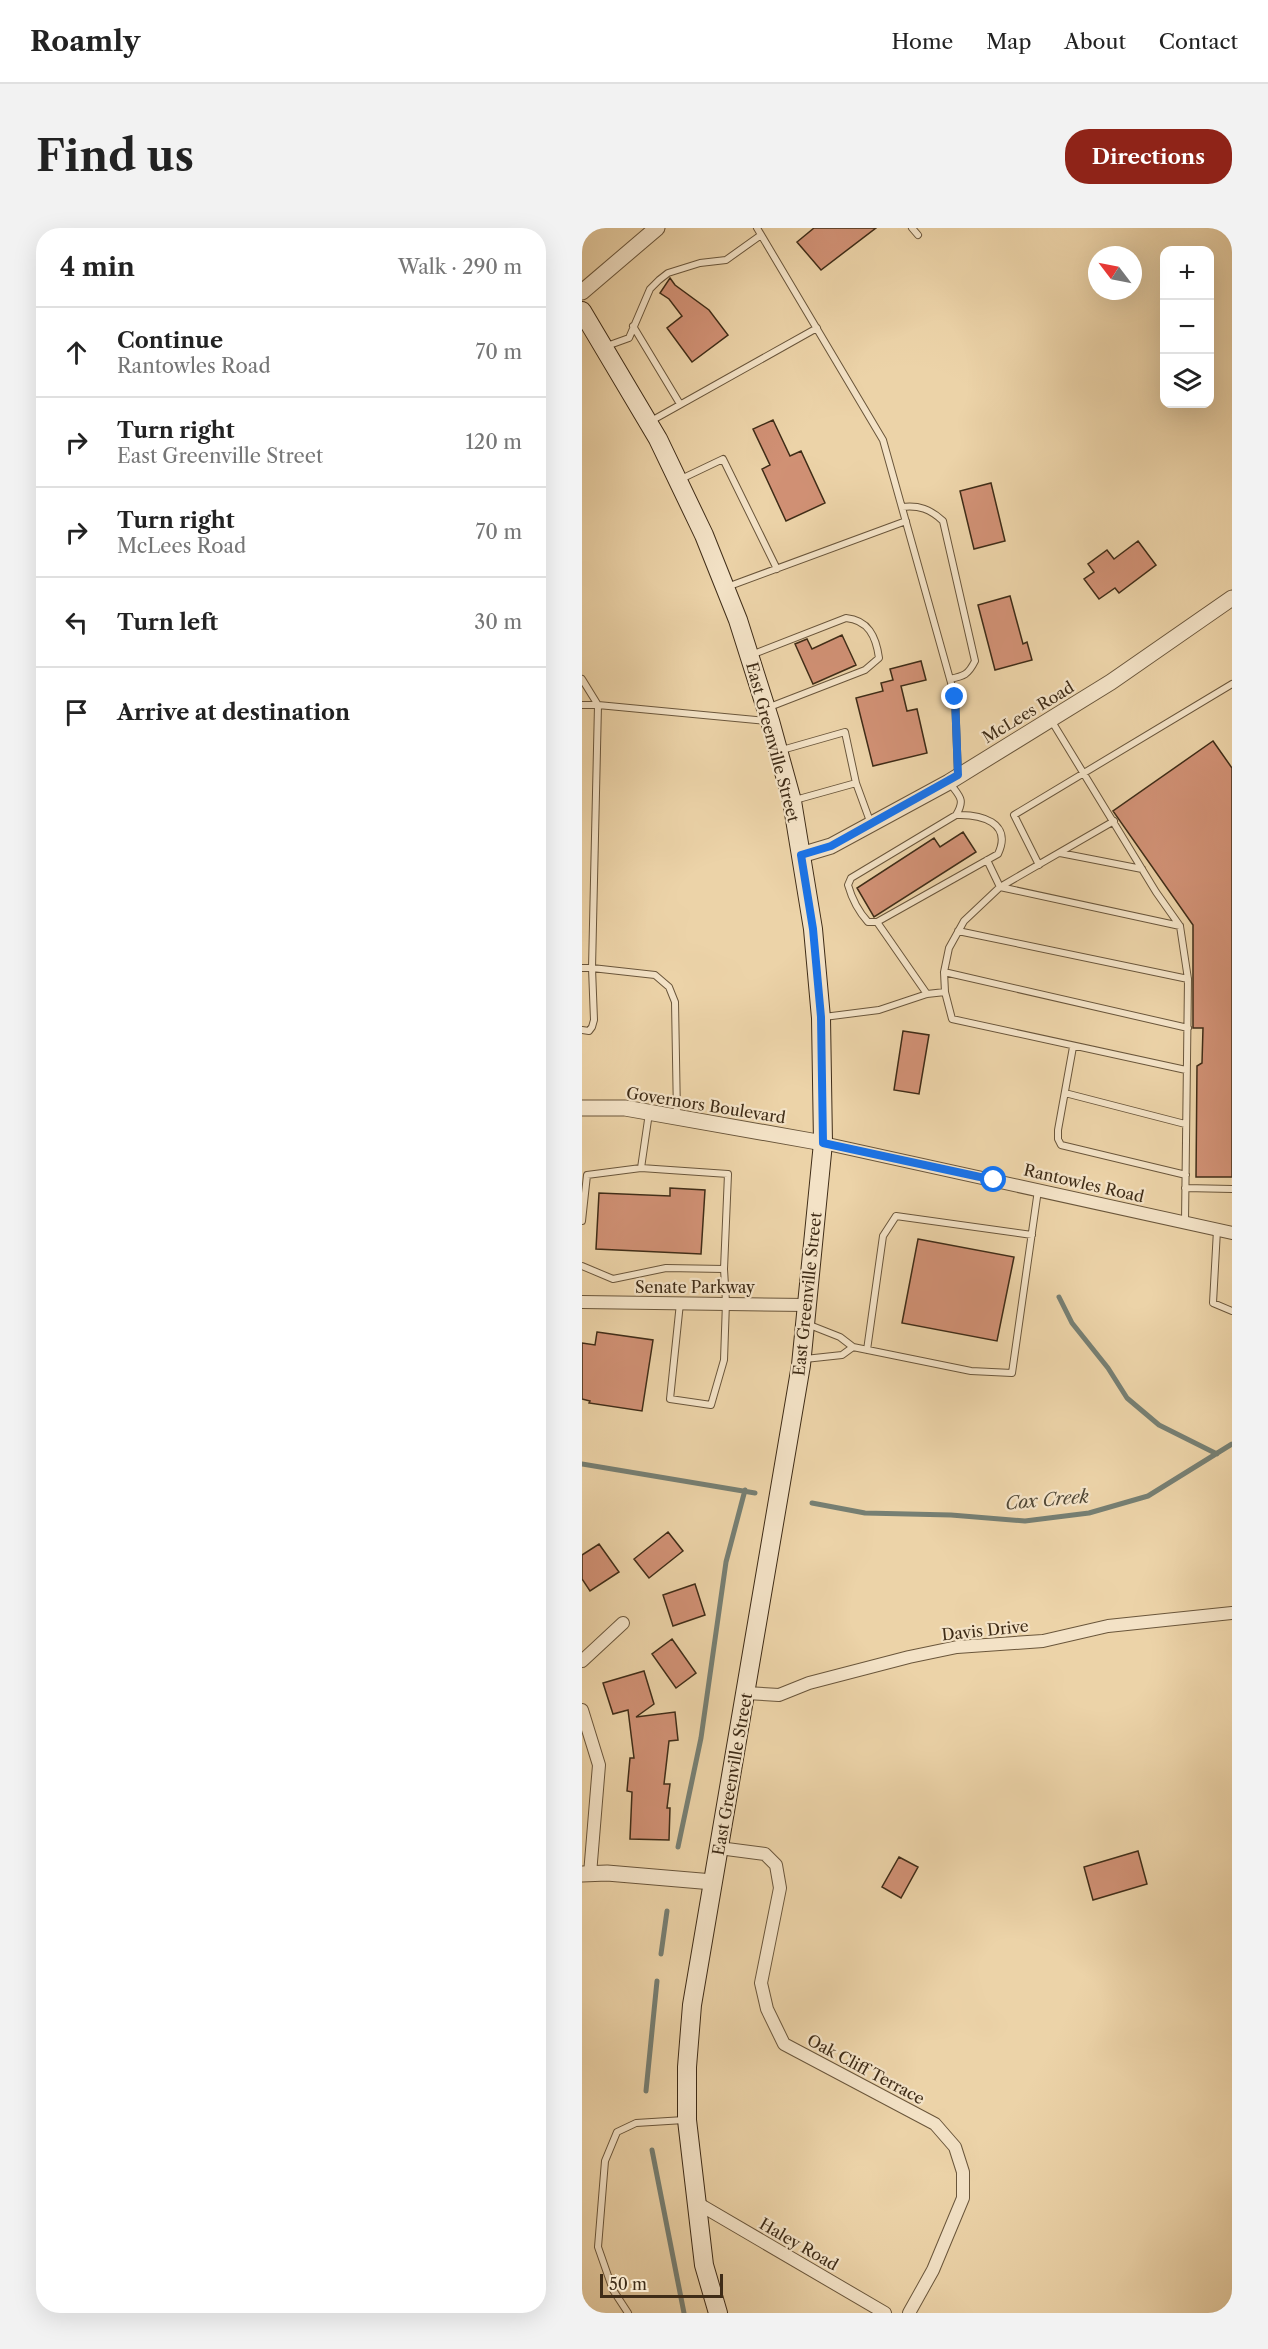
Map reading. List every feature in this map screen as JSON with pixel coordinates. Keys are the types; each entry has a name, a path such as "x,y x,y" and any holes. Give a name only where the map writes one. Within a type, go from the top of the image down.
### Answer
{"main road":[{"name":"East Greenville Street","path":"582,311 648,423 726,587 768,715 792,801 813,929 821,1017 823,1143 801,1360 693,2005 687,2067 687,2120 704,2265 718,2313"}],"street":[{"path":"582,292 657,228"},
{"name":"McLees Road","path":"801,855 831,846 871,825 1051,720 1111,682 1232,598"},
{"name":"Governors Boulevard","path":"582,1108 625,1108 823,1143"},
{"name":"Rantowles Road","path":"823,1143 1232,1233"},
{"name":"Senate Parkway","path":"582,1302 726,1302 806,1314"},
{"name":"Davis Drive","path":"746,1693 779,1695 820,1680 957,1647 1043,1641 1108,1626 1232,1613"},
{"path":"582,1661 623,1623"},
{"path":"582,1710 599,1766 586,1874 713,1882"},
{"name":"Oak Cliff Terrace","path":"719,1848 765,1854 776,1865 780,1888 762,1983 766,2009 784,2044 935,2124 955,2147 963,2172 963,2198 933,2270 909,2313"},
{"name":"Haley Road","path":"697,2203 885,2313"}],"lane":[{"path":"757,228 883,440 955,697 953,778 962,805 956,815"},
{"path":"912,228 918,235"},
{"path":"604,347 629,338 650,289 668,273 700,263 726,260 761,235"},
{"path":"633,326 680,404"},
{"path":"648,423 817,328"},
{"path":"677,480 723,459 777,569"},
{"path":"902,507 918,506 933,511 943,521 975,661 964,676 950,679"},
{"path":"726,587 906,522"},
{"path":"582,705 768,715 865,670 879,658 867,626 859,620 846,618 749,656"},
{"path":"582,679 598,705 592,968 594,1020 589,1031 582,1030"},
{"path":"1040,865 1014,815 1232,684"},
{"path":"1051,720 1180,926 1188,979 1185,1223"},
{"path":"778,751 845,732 856,783 871,825"},
{"path":"792,801 856,783"},
{"path":"974,814 997,826 1002,835 1002,845 998,854 987,860 877,922 868,922 859,911 848,885 851,878 956,815 974,814"},
{"path":"1114,821 999,887 964,921 949,948 944,972 945,992 952,1019 1186,1070"},
{"path":"1059,853 1143,869"},
{"path":"987,860 999,887"},
{"path":"999,887 1180,926"},
{"path":"877,922 927,994"},
{"path":"958,931 1188,979"},
{"path":"582,968 655,975 669,987 675,1002 677,1117"},
{"path":"944,972 1188,1028"},
{"path":"821,1017 879,1010 927,994 945,992"},
{"path":"1073,1047 1058,1130 1061,1145 1186,1175"},
{"path":"1065,1093 1185,1124"},
{"path":"641,1168 649,1113"},
{"path":"582,1221 587,1175 641,1168 728,1174 724,1269 726,1302 724,1360 711,1405 670,1399 680,1303"},
{"path":"1185,1188 1232,1189"},
{"path":"806,1314 854,1347 971,1371 1012,1373 1038,1190"},
{"path":"867,1350 884,1236 897,1216 1032,1235"},
{"path":"1217,1230 1213,1303 1232,1311"},
{"path":"582,1266 613,1279 666,1268 724,1269"},
{"path":"801,1360 842,1354 854,1347"},
{"path":"628,2313 613,2290 598,2247 605,2161 617,2132 636,2123 687,2120"}],"building":[{"path":"814,228 876,228 821,270 797,242"},
{"path":"670,278 675,285 709,310 728,335 692,362 667,328 682,316 669,299 660,293"},
{"path":"773,420 790,456 801,451 825,503 786,521 762,469 770,465 753,429"},
{"path":"991,483 1005,541 974,549 960,491"},
{"path":"1138,541 1156,565 1119,593 1115,588 1099,599 1084,579 1094,572 1088,564 1107,550 1114,559"},
{"path":"1010,596 1023,644 1027,642 1032,660 995,670 978,605"},
{"path":"842,635 856,665 813,684 795,644 807,639 812,649"},
{"path":"921,661 926,680 901,686 907,711 917,709 927,753 873,766 856,698 883,691 881,683 893,680 890,669"},
{"path":"1213,741 1232,768 1232,1177 1196,1177 1197,1066 1202,1063 1203,1028 1193,1028 1193,925 1113,811"},
{"path":"963,832 976,852 874,917 857,888 934,838 940,847"},
{"path":"903,1031 929,1035 919,1094 894,1090"},
{"path":"670,1188 705,1190 701,1254 596,1249 599,1193 670,1196"},
{"path":"918,1239 1014,1257 997,1341 902,1323"},
{"path":"597,1332 653,1340 642,1411 589,1403 590,1401 582,1399 582,1343 595,1345"},
{"path":"668,1532 683,1551 649,1578 634,1559"},
{"path":"599,1544 619,1572 590,1591 582,1579 582,1555"},
{"path":"695,1584 705,1615 673,1626 663,1595"},
{"path":"672,1639 696,1673 676,1688 652,1654"},
{"path":"644,1671 654,1704 636,1717 675,1712 678,1740 669,1741 664,1784 670,1784 667,1808 670,1808 669,1840 630,1839 632,1792 627,1791 630,1758 634,1758 628,1710 613,1714 603,1683"},
{"path":"1138,1851 1147,1884 1093,1900 1084,1867"},
{"path":"899,1857 918,1867 901,1898 882,1887"}],"waterway":[{"path":"1059,1297 1072,1323 1108,1368 1127,1398 1159,1425 1217,1454"},
{"name":"Cox Creek","path":"812,1503 865,1513 951,1515 1025,1521 1089,1513 1148,1496 1232,1444"},
{"name":"Cox Creek","path":"582,1464 755,1493"},
{"path":"678,1847 701,1738 726,1562 745,1490"},
{"path":"661,1954 667,1911"},
{"path":"646,2091 657,1981"},
{"path":"652,2150 684,2313"}],"route":[{"path":"955,697 958,775 831,846 801,855 813,929 821,1017 823,1143 994,1180"}]}
